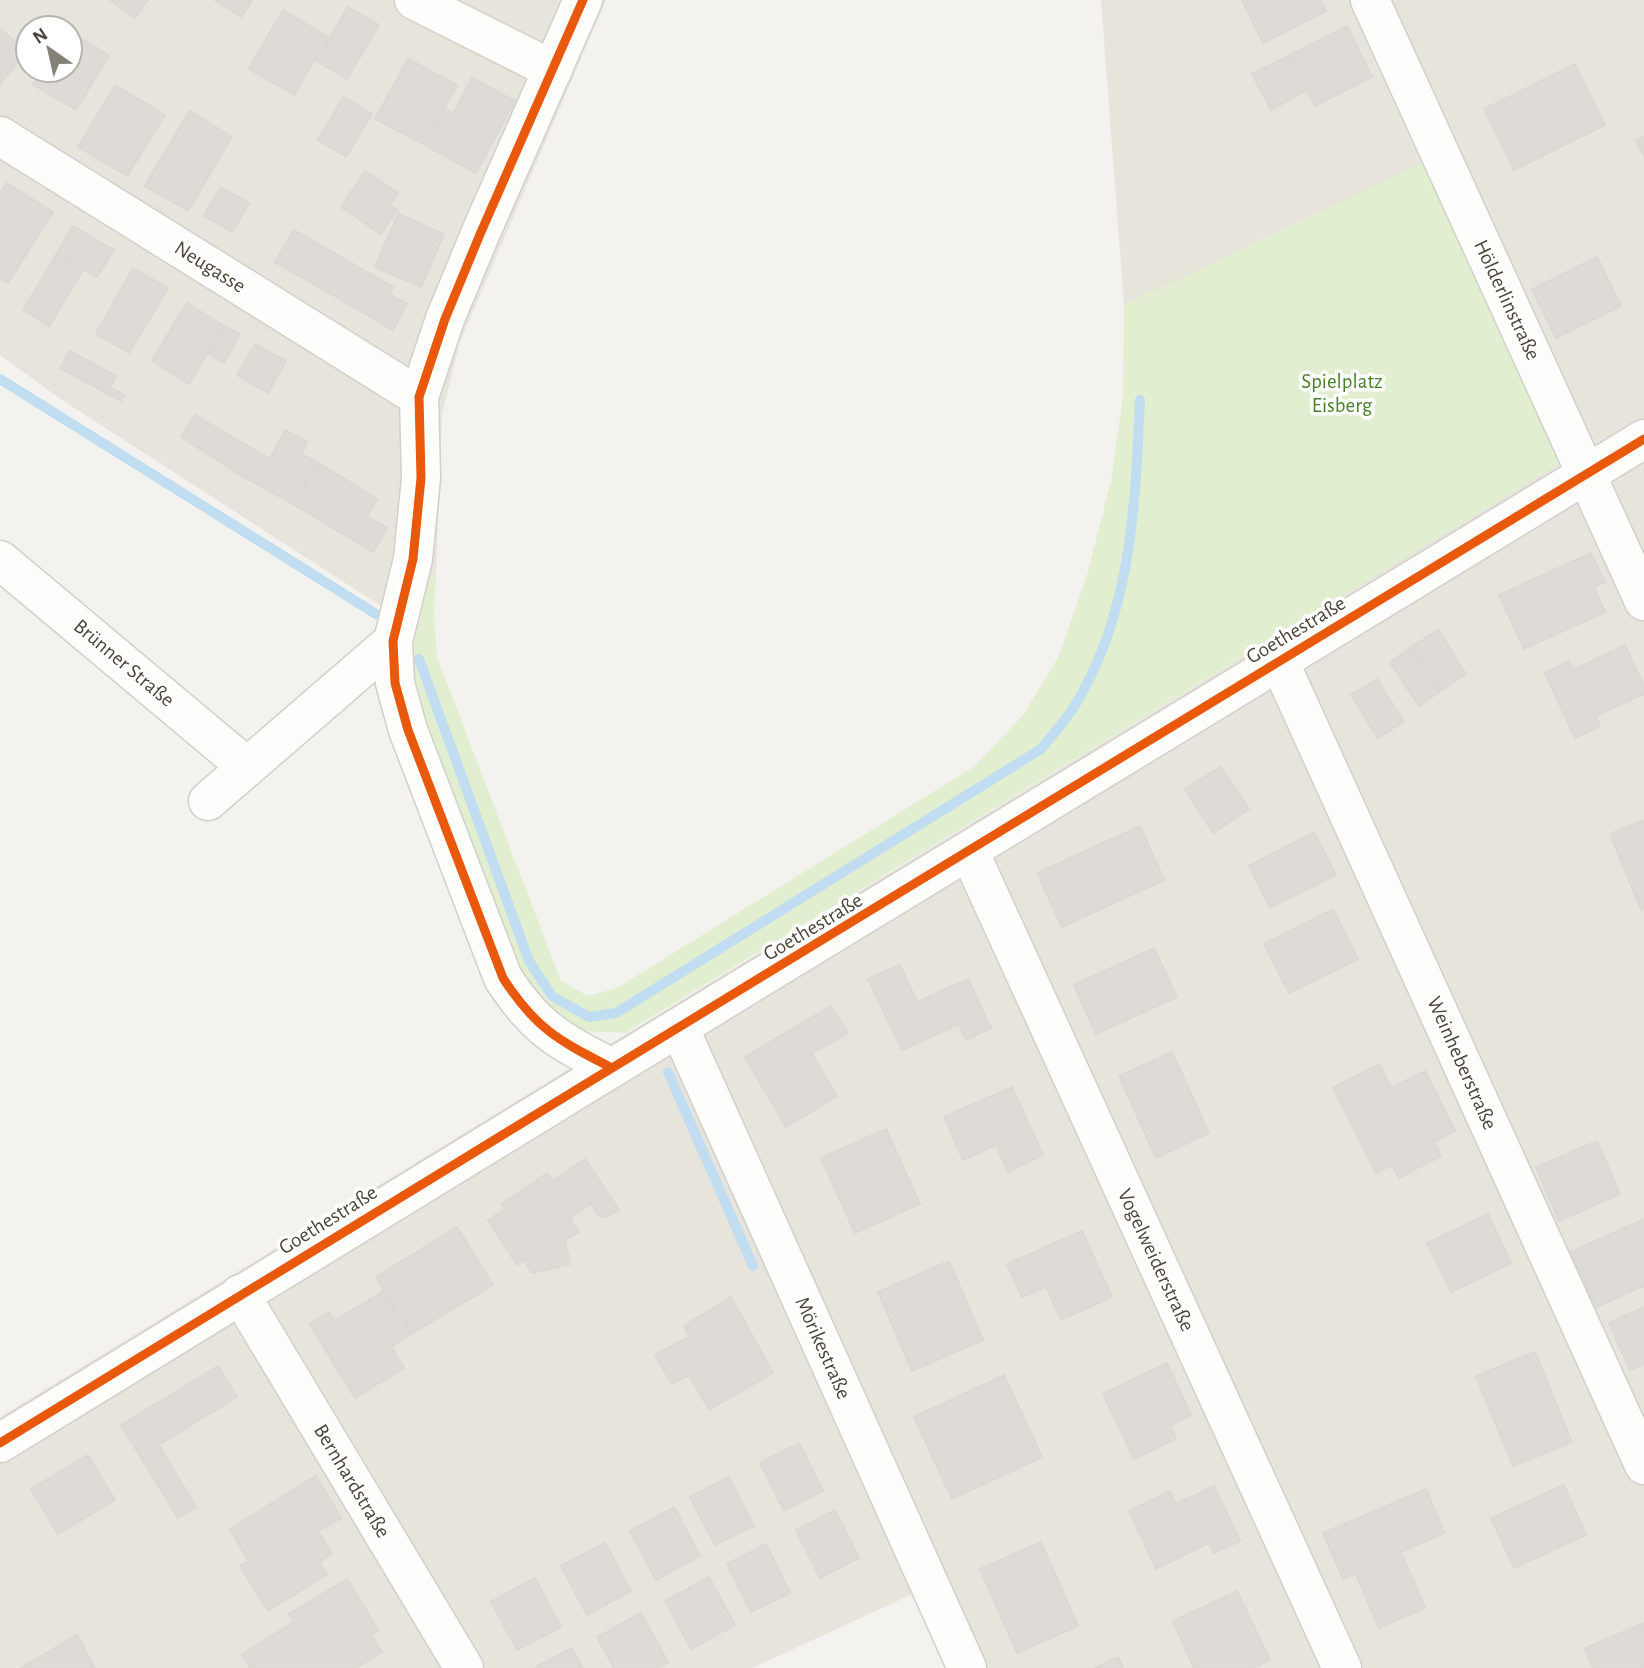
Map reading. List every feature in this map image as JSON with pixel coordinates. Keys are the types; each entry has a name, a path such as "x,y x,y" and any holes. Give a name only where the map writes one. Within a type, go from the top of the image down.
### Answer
{"street":[{"path":"414,0 553,70"},
{"path":"583,0 445,319 419,397 421,478 413,559 393,640 395,684 408,730 503,978 524,1012 553,1038 610,1067"},
{"name":"Hölderlinstraße","path":"1370,0 1644,601"},
{"name":"Neugasse","path":"0,136 419,397"},
{"name":"Goethestraße","path":"0,1444 610,1067 970,853 1644,439"},
{"name":"Brünner Straße","path":"0,559 247,766"},
{"path":"208,802 393,640"},
{"name":"Weinheberstraße","path":"1279,661 1644,1465"},
{"name":"Vogelweiderstraße","path":"970,853 1342,1668"},
{"name":"Mörikestraße","path":"679,1027 967,1668"},
{"name":"Bernhardstraße","path":"240,1294 464,1668"}],"shaded area":[{"path":"0,0 606,0 460,342 442,414 436,575 387,610 62,400 0,355"},
{"path":"1101,0 1644,0 1644,1668 952,1668 919,1591 752,1668 0,1668 0,1417 1254,650 1124,305"}],"green space":[{"name":"Spielplatz Eisberg","path":"1426,161 1562,462 625,1033 583,1031 533,1003 421,725 407,638 418,584 436,575 434,614 437,657 561,981 588,996 617,988 975,766 1023,715 1059,656 1087,575 1111,481 1123,396 1124,305"}],"building":[{"path":"110,0 148,0 135,18"},
{"path":"215,0 252,0 241,17"},
{"path":"1242,0 1321,0 1326,11 1263,43"},
{"path":"348,7 379,25 347,79 316,61"},
{"path":"283,10 328,37 294,95 249,69"},
{"path":"1347,26 1372,77 1315,106 1290,55"},
{"path":"0,29 14,40 14,67 0,84"},
{"path":"84,40 109,55 76,110 33,85 84,84"},
{"path":"1290,55 1307,90 1271,110 1252,74"},
{"path":"408,59 457,85 425,145 375,119"},
{"path":"1575,64 1605,125 1514,170 1484,109"},
{"path":"472,78 515,101 476,173 425,145 445,109 453,114"},
{"path":"115,85 165,115 127,176 78,147"},
{"path":"344,97 372,114 346,157 318,140"},
{"path":"190,111 232,137 188,211 145,186"},
{"path":"1644,136 1644,157 1636,140"},
{"path":"365,171 398,193 390,205 397,210 381,234 341,207"},
{"path":"7,183 53,212 8,283 0,278 0,193"},
{"path":"221,187 249,203 232,232 204,216"},
{"path":"398,214 444,234 421,287 375,267"},
{"path":"73,226 114,250 97,277 57,253"},
{"path":"294,230 393,287 389,294 407,304 393,330 275,262"},
{"path":"57,253 83,270 49,326 23,310"},
{"path":"1597,257 1621,306 1556,338 1532,289"},
{"path":"133,268 168,288 129,353 96,334"},
{"path":"187,303 224,326 189,384 152,361"},
{"path":"224,326 240,334 224,363 209,354"},
{"path":"255,344 286,361 268,393 237,375"},
{"path":"70,351 116,376 110,387 124,395 121,401 60,368"},
{"path":"195,415 256,451 242,476 181,437"},
{"path":"285,430 307,442 301,454 319,463 295,505 242,476 256,451 270,459"},
{"path":"319,463 377,499 367,516 387,528 373,552 295,505"},
{"path":"1591,553 1605,582 1594,587 1605,612 1524,649 1499,595"},
{"path":"1438,630 1466,674 1440,691 1411,647"},
{"path":"1625,645 1644,687 1644,694 1595,716 1600,726 1575,738 1545,673 1569,661 1573,670"},
{"path":"1411,647 1440,691 1419,706 1390,663"},
{"path":"1377,679 1404,722 1378,738 1351,695"},
{"path":"1220,767 1235,788 1199,811 1185,789"},
{"path":"1235,788 1249,809 1213,833 1199,811"},
{"path":"1644,820 1644,908 1641,910 1610,834"},
{"path":"1140,826 1164,880 1062,927 1037,873"},
{"path":"1314,832 1336,875 1270,908 1249,866"},
{"path":"1333,909 1358,959 1289,993 1264,944"},
{"path":"1154,948 1177,997 1096,1034 1074,985"},
{"path":"900,965 917,1002 968,979 991,1028 966,1040 959,1024 902,1050 868,979"},
{"path":"831,1006 848,1033 812,1054 837,1096 786,1127 745,1057"},
{"path":"1172,1052 1209,1133 1156,1158 1119,1076"},
{"path":"1379,1064 1391,1088 1425,1071 1455,1131 1434,1142 1441,1156 1399,1178 1392,1165 1376,1173 1333,1088"},
{"path":"1012,1087 1043,1155 1008,1172 996,1145 963,1160 944,1117"},
{"path":"886,1129 920,1204 855,1233 821,1158"},
{"path":"1597,1141 1620,1194 1559,1221 1536,1167"},
{"path":"585,1159 619,1210 607,1217 598,1215 591,1204 570,1218 579,1232 565,1240 570,1264 532,1273 524,1260 517,1265 488,1220 505,1209 502,1204 547,1173 553,1181"},
{"path":"1488,1214 1511,1263 1451,1292 1427,1243"},
{"path":"1644,1219 1644,1286 1596,1307 1571,1252"},
{"path":"457,1227 493,1285 411,1334 376,1277"},
{"path":"1082,1231 1112,1297 1061,1320 1046,1287 1022,1297 1007,1264"},
{"path":"949,1261 983,1340 912,1371 878,1292"},
{"path":"384,1291 411,1334 391,1347 404,1368 355,1398 310,1324 329,1312 334,1321"},
{"path":"731,1297 773,1373 709,1410 689,1375 672,1384 655,1355 689,1337 684,1326"},
{"path":"1644,1307 1644,1364 1630,1370 1609,1323"},
{"path":"1535,1352 1572,1442 1513,1466 1476,1376"},
{"path":"1167,1363 1191,1415 1170,1426 1176,1439 1134,1459 1103,1394"},
{"path":"218,1366 237,1397 159,1445 196,1507 178,1518 121,1425"},
{"path":"1004,1375 1042,1457 952,1499 914,1417"},
{"path":"799,1443 823,1491 784,1511 760,1463"},
{"path":"88,1455 115,1500 58,1534 31,1489"},
{"path":"316,1476 341,1518 318,1531 332,1554 319,1562 327,1574 268,1611 240,1566 249,1561 230,1529"},
{"path":"729,1477 754,1526 715,1545 690,1497"},
{"path":"1564,1485 1586,1535 1514,1568 1491,1518"},
{"path":"1214,1486 1240,1541 1214,1553 1209,1543 1156,1569 1129,1511 1170,1491 1176,1504"},
{"path":"1426,1489 1444,1533 1401,1552 1425,1608 1379,1628 1356,1574 1343,1579 1323,1533"},
{"path":"674,1507 700,1556 656,1580 630,1531"},
{"path":"835,1510 859,1558 820,1578 796,1530"},
{"path":"1041,1542 1078,1626 1017,1653 980,1569"},
{"path":"605,1543 631,1591 587,1615 561,1566"},
{"path":"766,1544 790,1593 751,1612 727,1564"},
{"path":"709,1577 735,1625 691,1649 665,1601"},
{"path":"535,1578 561,1627 517,1650 491,1602"},
{"path":"347,1579 378,1630 371,1634 382,1652 356,1668 250,1668 242,1654 294,1622 289,1614"},
{"path":"1237,1591 1270,1660 1253,1668 1194,1668 1173,1621"},
{"path":"641,1613 668,1662 657,1668 614,1668 597,1637"},
{"path":"1644,1623 1644,1668 1593,1668 1585,1648"},
{"path":"77,1635 95,1668 21,1668"},
{"path":"572,1648 583,1668 534,1668"},
{"path":"1118,1657 1123,1668 1095,1668"}],"waterway":[{"path":"0,379 376,614"},
{"path":"419,659 529,961 552,996 589,1017 616,1013 1041,749 1074,707 1093,671 1119,597 1132,519 1140,400"},
{"path":"668,1072 753,1266"}],"cycle path":[{"path":"583,0 445,319 419,397 421,478 413,559 393,641 395,683 408,730 503,978 526,1010 549,1032 610,1067"},
{"path":"0,1443 1644,439"}]}
